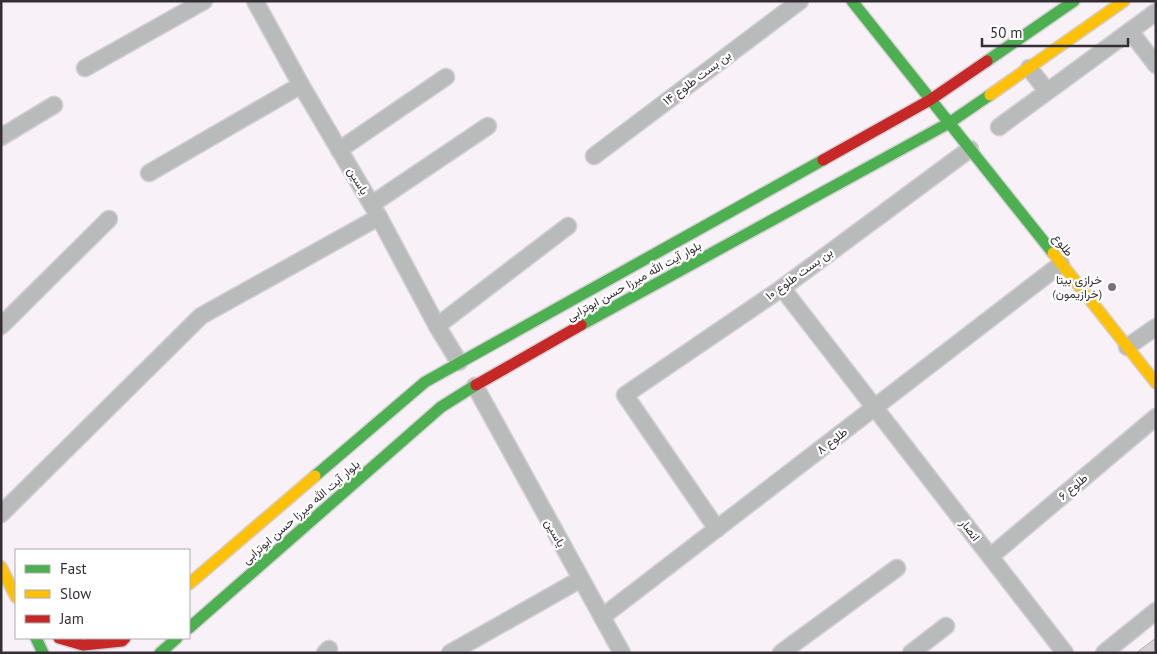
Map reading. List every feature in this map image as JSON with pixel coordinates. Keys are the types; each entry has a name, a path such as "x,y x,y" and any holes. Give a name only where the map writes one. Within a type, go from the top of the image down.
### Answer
{"main road":[{"path":"852,1 930,100"},
{"name":"بلوار آیت الله میرزا حسن ابوترابی","path":"190,627 442,407 467,374 930,100 1074,1"},
{"name":"بلوار آیت الله میرزا حسن ابوترابی","path":"190,583 425,382 467,374 949,123 1124,1"},
{"name":"طلوع","path":"930,100 1156,383"},
{"path":"1,567 15,595"},
{"path":"36,639 43,653"},
{"path":"63,639 84,645 124,639"},
{"path":"160,653 176,639"}],"street":[{"path":"85,68 204,1"},
{"name":"یاسین","path":"255,1 300,85 376,211 437,326 467,374 581,579 617,651"},
{"name":"بن بست طلوع ۱۴","path":"594,156 800,1"},
{"path":"999,127 1156,12"},
{"path":"1130,31 1156,66"},
{"path":"1029,68 1047,91"},
{"path":"339,150 446,77"},
{"path":"149,173 300,85"},
{"path":"1,136 54,105"},
{"path":"1,514 201,316 376,211 488,126"},
{"name":"بن بست طلوع ۱۰","path":"717,529 625,395 782,288 970,149"},
{"path":"1,326 109,219"},
{"path":"437,326 568,226"},
{"name":"طلوع ۸","path":"602,618 1061,264"},
{"name":"انصار","path":"782,288 1065,653"},
{"path":"1127,347 1156,327"},
{"name":"طلوع ۶","path":"991,556 1156,417"},
{"path":"781,653 897,568"},
{"path":"450,653 581,579"},
{"path":"1104,653 1156,611"},
{"path":"911,653 946,626"}],"building":[{"path":"1156,638 1156,653 1136,653"}],"traffic: fast":[{"path":"852,1 1053,253"},
{"path":"987,61 1074,1"},
{"path":"581,325 949,123 990,95"},
{"path":"315,476 425,382 823,160"},
{"path":"190,627 441,407 476,385"},
{"path":"36,639 43,653"},
{"path":"160,653 176,639"}],"traffic: slow":[{"path":"990,95 1124,1"},
{"path":"1053,253 1156,383"},
{"path":"190,583 315,476"},
{"path":"1,567 15,595"}],"traffic: jam":[{"path":"823,160 930,100 987,61"},
{"path":"476,385 581,325"},
{"path":"62,639 83,645 122,641 124,639"}],"place":[{"name":"خرازی بیتا (خرازیمون)","path":"1112,287"}]}
